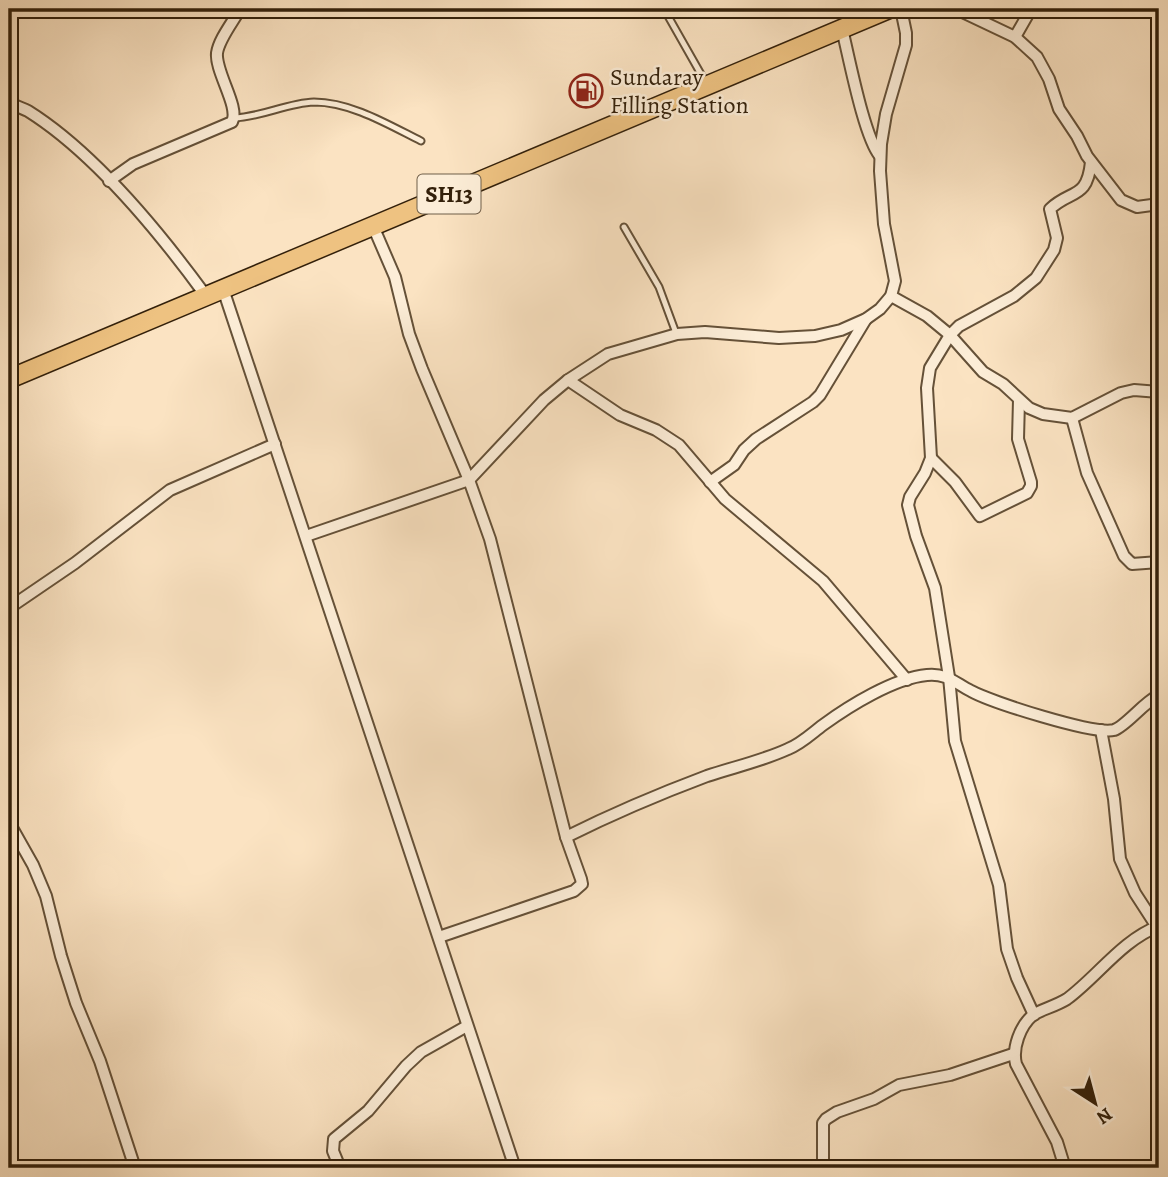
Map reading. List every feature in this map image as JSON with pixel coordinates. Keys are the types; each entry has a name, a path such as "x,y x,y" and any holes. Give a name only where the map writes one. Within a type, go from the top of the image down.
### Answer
{"main road":[{"name":"SH13","path":"9,379 889,9"}],"street":[{"path":"109,181 133,164 226,126 234,118 217,50 240,9"},
{"path":"710,482 734,465 756,439 820,395 866,319 891,296 895,281 884,224 880,156 886,114 906,45 901,9"},
{"path":"956,9 1015,37 1037,57 1045,69 1059,109 1091,162 1121,200 1137,207 1159,204"},
{"path":"1015,37 1031,9"},
{"path":"842,29 867,130 880,156"},
{"path":"9,102 37,117 85,156 215,292 275,444 515,1168"},
{"path":"1034,1015 1007,949 999,885 955,741 949,677 935,588 908,505 931,458 930,368 950,335 968,320 1022,291 1036,278 1054,250 1056,239 1050,209 1079,192 1086,183 1091,162"},
{"path":"373,226 395,277 409,334 468,480 501,578 566,837 581,879 579,888 439,937"},
{"path":"891,296 926,316 950,335 983,372 1043,414 1072,418 1121,393 1134,390 1159,392"},
{"path":"306,537 468,480 544,400 568,380 608,354 677,334 705,332 779,338 815,336 841,330 866,319"},
{"path":"568,380 620,415 670,438 679,445 735,509 823,581 907,680"},
{"path":"931,458 955,482 980,516 1027,493 1031,482 1017,429 1020,400"},
{"path":"1072,418 1087,473 1124,556 1132,564 1159,562"},
{"path":"9,608 75,563 170,490 275,444"},
{"path":"566,837 652,797 786,750 855,704 907,680 927,675 949,677 971,692 1007,706 1045,718 1101,730 1116,729 1147,701 1159,695"},
{"path":"1065,1168 1057,1142 1023,1080 1013,1054 1021,1033 1034,1015 1068,998 1112,957 1158,926 1135,893 1120,859 1117,817 1101,730"},
{"path":"9,806 11,826 33,865 46,896 68,979 100,1061 135,1168"},
{"path":"340,1168 333,1151 334,1139 368,1111 405,1066 421,1052 467,1026"},
{"path":"823,1168 823,1123 831,1115 873,1099 899,1085 950,1075 1013,1054"}],"lane":[{"path":"664,9 707,85"},
{"path":"234,118 314,102 329,104 375,119 421,141"},
{"path":"624,227 659,287 677,334"}],"place":[{"name":"Sundaray Filling Station","path":"586,91"}]}
